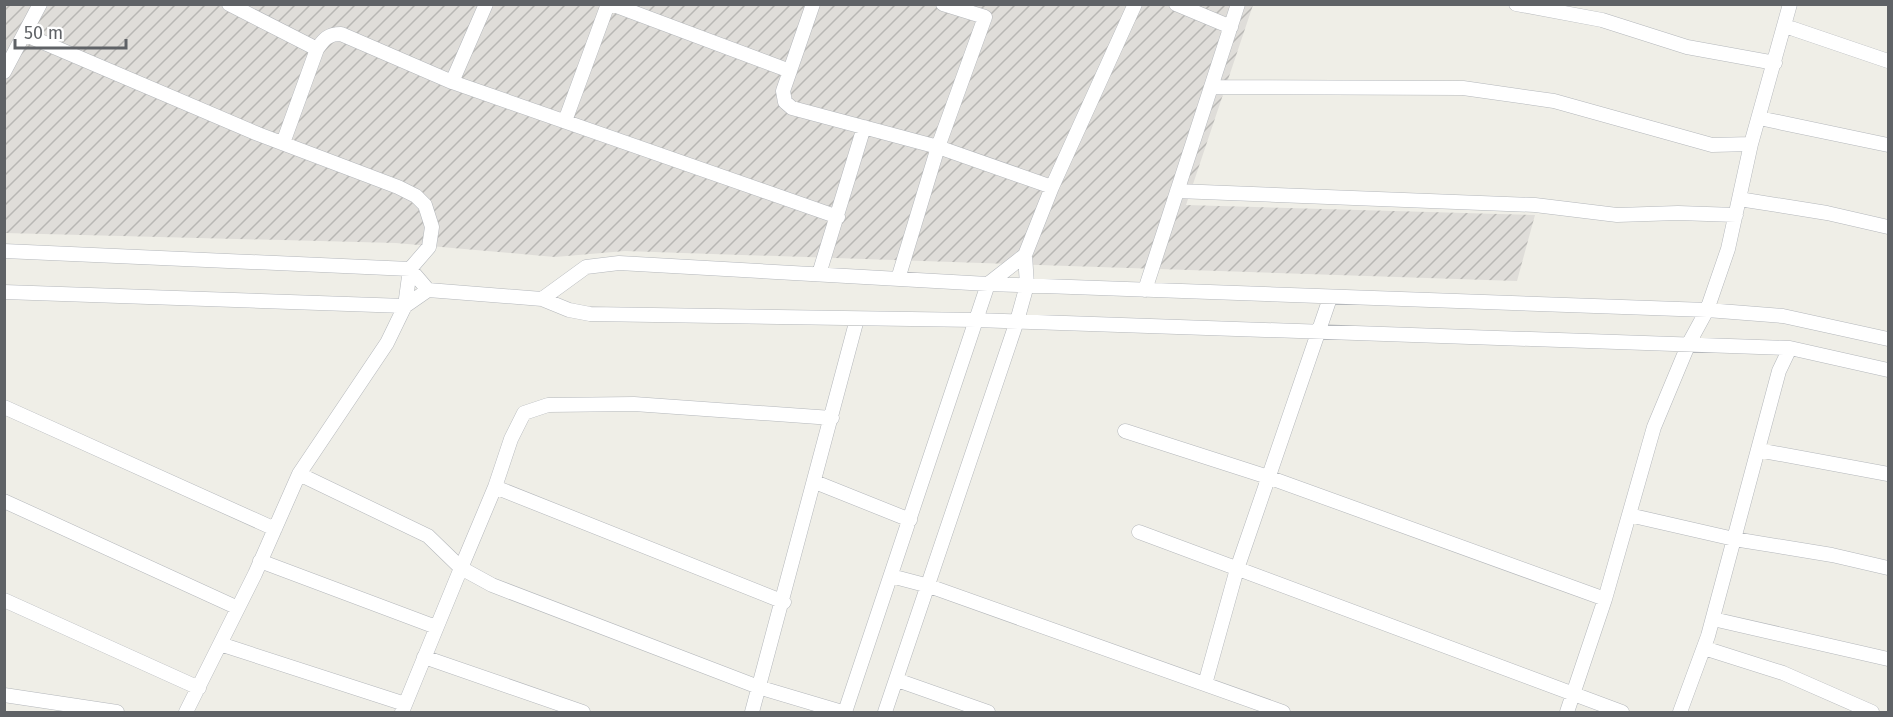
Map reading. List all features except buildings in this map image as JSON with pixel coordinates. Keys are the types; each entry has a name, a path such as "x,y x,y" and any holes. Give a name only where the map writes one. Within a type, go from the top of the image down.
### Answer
{"street":[{"path":"4,72 26,35 40,4"},
{"path":"229,4 317,49"},
{"path":"452,82 486,4"},
{"path":"565,121 609,4 790,71"},
{"path":"813,4 783,92 785,102 792,108 938,147 1052,187"},
{"path":"898,279 938,147 987,11 943,4"},
{"path":"885,712 1017,321 1027,285 1024,255 1052,187 1135,4"},
{"path":"1176,4 1231,27"},
{"path":"1144,290 1239,4"},
{"path":"1516,4 1602,20 1688,46 1775,63"},
{"path":"1567,712 1605,599 1654,427 1689,343 1707,310 1728,249 1751,144 1790,4"},
{"path":"1785,26 1888,61"},
{"path":"283,143 317,49 324,39 332,34 341,34 452,82 838,217"},
{"path":"26,35 283,143 416,195 425,205 432,227 429,247 410,269 405,306 387,343 299,474 238,608 186,712"},
{"path":"1211,87 1463,88 1554,101 1712,145 1751,144"},
{"path":"1759,118 1888,145"},
{"path":"819,274 864,127"},
{"path":"1176,191 1535,205 1617,215 1678,213 1736,215"},
{"path":"1739,199 1827,213 1888,227"},
{"path":"4,251 410,269 428,290"},
{"path":"299,474 428,536 461,568 492,585 761,687 844,712 988,284 1024,255"},
{"path":"542,299 586,267 620,263 988,284 1707,310 1784,316 1888,339"},
{"path":"4,292 405,306 428,290 542,299 569,310 590,314 1017,321 1790,348 1888,370"},
{"path":"1205,684 1237,569 1316,333 1330,298"},
{"path":"752,712 784,602 856,319"},
{"path":"1680,712 1713,619 1779,371 1790,348"},
{"path":"220,644 404,708 495,487 517,424 524,413 548,405 634,404 832,418"},
{"path":"4,407 275,529"},
{"path":"1125,431 1268,477 1605,599"},
{"path":"1758,450 1888,474"},
{"path":"815,482 910,520"},
{"path":"495,487 784,602"},
{"path":"4,501 238,608"},
{"path":"1629,515 1734,539 1832,555 1888,568"},
{"path":"1139,532 1573,696 1622,712"},
{"path":"260,561 436,627"},
{"path":"891,576 929,586 1283,712"},
{"path":"4,600 199,688"},
{"path":"1713,619 1888,659"},
{"path":"1704,648 1783,673 1872,712"},
{"path":"424,657 583,712"},
{"path":"897,680 988,712"},
{"path":"4,695 117,712"}],"shaded area":[{"path":"5,4 1253,5 1186,205 1535,215 1517,281 625,251 555,257 396,243 5,233"}]}
